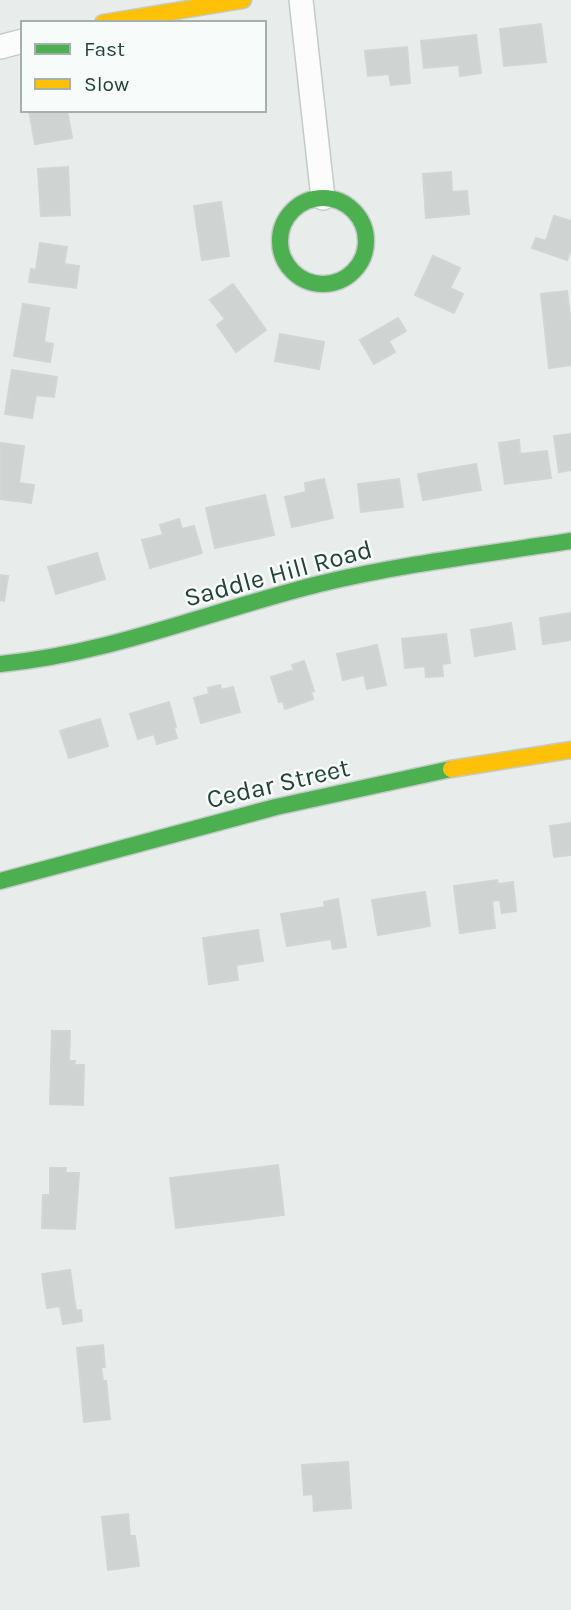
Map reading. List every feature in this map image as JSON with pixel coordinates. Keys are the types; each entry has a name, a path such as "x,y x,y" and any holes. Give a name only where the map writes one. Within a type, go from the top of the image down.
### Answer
{"street":[{"path":"115,21 243,0"},
{"path":"301,0 323,198"},
{"path":"0,47 21,42"},
{"path":"323,198 339,201 354,210 363,224 367,240 364,257 355,271 341,281 324,284 308,281 293,272 284,258 280,242 283,225 292,211 306,201 323,198"},
{"name":"Saddle Hill Road","path":"0,664 34,662 85,652 319,584 394,568 571,541"},
{"name":"Cedar Street","path":"0,881 276,807 481,764 571,750"}],"building":[{"path":"541,24 546,62 504,66 500,29"},
{"path":"476,35 481,73 460,76 459,65 424,68 421,41"},
{"path":"407,47 410,83 391,85 389,74 368,76 365,51"},
{"path":"29,112 67,112 72,138 35,144"},
{"path":"68,167 70,215 41,216 38,169"},
{"path":"451,172 452,192 467,191 469,214 426,218 423,174"},
{"path":"221,202 229,256 202,260 194,206"},
{"path":"554,216 571,221 571,249 567,260 532,248 536,238 546,241"},
{"path":"40,243 67,247 64,264 79,266 76,288 29,282 31,269 36,270"},
{"path":"433,256 460,268 450,288 463,294 454,313 415,295"},
{"path":"233,284 266,330 236,352 217,325 225,319 210,300"},
{"path":"567,291 571,323 571,365 549,368 541,294"},
{"path":"23,304 49,308 44,342 53,344 50,362 14,356"},
{"path":"398,318 406,331 389,341 395,352 374,364 360,340"},
{"path":"280,334 324,342 319,369 275,361"},
{"path":"12,370 57,377 54,397 36,395 32,418 5,414"},
{"path":"571,434 571,470 559,472 554,436"},
{"path":"519,440 520,454 547,451 551,478 505,484 499,443"},
{"path":"0,443 24,446 19,483 34,485 31,503 0,499"},
{"path":"476,464 481,490 423,500 418,474"},
{"path":"324,479 333,518 292,527 285,497 306,492 305,483"},
{"path":"399,479 403,507 361,512 358,484"},
{"path":"265,495 274,535 215,548 206,508"},
{"path":"179,519 182,529 194,526 202,553 150,568 142,540 163,535 160,525"},
{"path":"97,553 105,579 56,594 48,567"},
{"path":"0,575 8,576 4,601 0,600"},
{"path":"571,613 571,640 543,644 540,618"},
{"path":"511,623 515,649 475,656 471,630"},
{"path":"446,634 450,663 442,664 443,676 426,677 425,666 405,668 402,639"},
{"path":"377,645 386,685 367,689 364,675 343,680 337,654"},
{"path":"304,661 314,691 311,692 313,699 285,709 283,701 279,702 271,677 294,670 292,665"},
{"path":"220,685 221,690 233,687 240,712 201,723 194,698 209,694 208,688"},
{"path":"169,702 177,738 157,744 154,734 138,739 130,714"},
{"path":"100,719 108,746 69,758 60,731"},
{"path":"571,823 571,855 554,857 550,826"},
{"path":"497,880 498,884 513,882 516,911 502,913 500,900 492,901 495,928 460,933 454,886"},
{"path":"425,892 430,926 378,935 372,900"},
{"path":"338,899 346,947 333,949 331,939 287,946 281,914 325,907 324,902"},
{"path":"258,930 263,961 236,965 238,980 209,984 203,938"},
{"path":"52,1031 70,1031 69,1061 75,1061 74,1065 84,1065 83,1105 50,1104"},
{"path":"278,1165 284,1215 176,1228 170,1178"},
{"path":"50,1168 66,1168 65,1173 79,1173 75,1229 42,1228 43,1195 50,1195"},
{"path":"70,1270 76,1311 81,1310 82,1321 63,1324 60,1306 47,1308 42,1274"},
{"path":"103,1345 105,1367 101,1367 103,1381 106,1381 110,1419 84,1422 77,1348"},
{"path":"348,1462 351,1508 314,1511 313,1494 304,1495 302,1465"},
{"path":"128,1514 130,1536 135,1536 139,1566 108,1570 102,1517"}],"traffic: fast":[{"path":"323,198 347,205 359,217 366,241 359,265 347,277 323,284 299,277 287,265 280,241 287,217 299,205 323,198"},
{"path":"0,664 82,651 350,577 571,541"},
{"path":"0,881 276,807 451,769"}],"traffic: slow":[{"path":"115,21 243,0"},
{"path":"451,769 571,750"}]}
